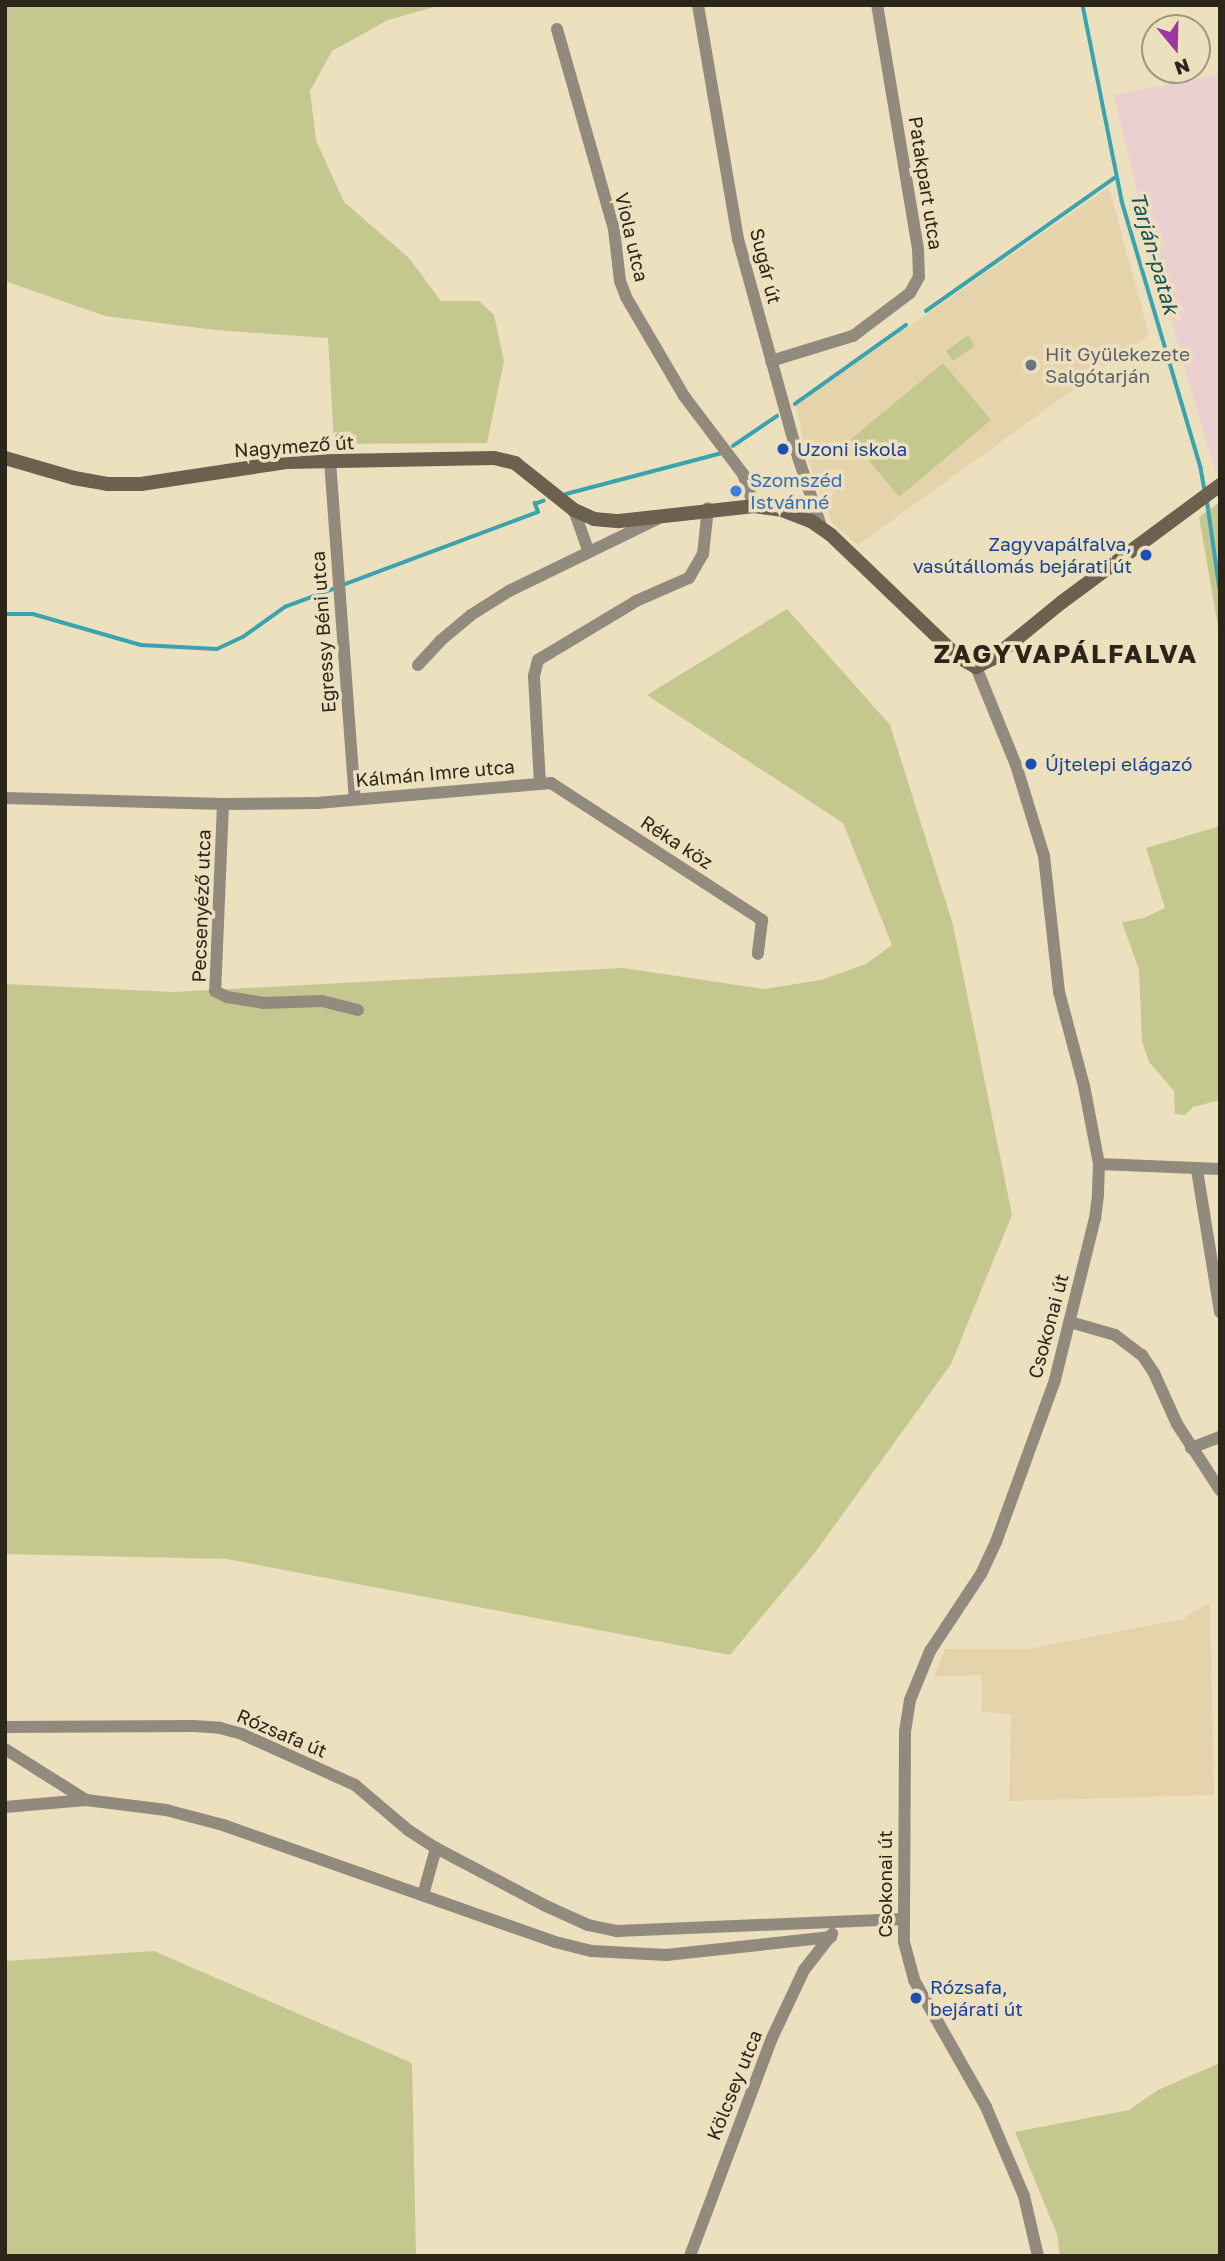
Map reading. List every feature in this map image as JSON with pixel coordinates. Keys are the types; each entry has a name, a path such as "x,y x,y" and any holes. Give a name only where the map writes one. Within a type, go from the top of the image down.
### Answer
{"main road":[{"name":"Nagymező út","path":"5,458 48,472 108,484 141,484 286,462 500,458 525,470 574,510 606,520 708,508 754,506 792,513 822,529 880,580 958,657 976,667"},
{"path":"976,667 992,659 1051,611 1218,486"}],"street":[{"name":"Sugár út","path":"698,5 738,239 789,424 822,529"},
{"name":"Patakpart utca","path":"771,361 853,336 910,293 919,276 918,249 877,5"},
{"name":"Viola utca","path":"557,29 614,229 623,289 684,396 743,474 754,506"},
{"name":"Egressy Béni utca","path":"330,461 355,799"},
{"name":"Kálmán Imre utca","path":"5,798 223,804 355,799 540,784 534,676 538,660 636,601 689,578 703,554 708,508"},
{"path":"574,510 588,551"},
{"name":"Nagymező út","path":"418,665 440,641 471,615 537,576 667,514"},
{"name":"Csokonai út","path":"976,667 1016,765 1041,844 1059,992 1084,1086 1099,1164 1096,1218 1055,1380 996,1542 981,1574 930,1651 910,1700 905,1732 904,1919 906,1957 918,1988 986,2107 1024,2196 1038,2256"},
{"name":"Réka köz","path":"540,784 551,783 762,920 758,954"},
{"name":"Pecsenyéző utca","path":"223,804 215,991 227,997 263,1003 322,1001 358,1010"},
{"path":"1099,1164 1220,1169"},
{"path":"1197,1170 1220,1312"},
{"path":"1070,1322 1115,1335 1142,1355 1191,1448 1220,1490"},
{"path":"1191,1448 1220,1437"},
{"name":"Rózsafa út","path":"5,1727 220,1728 242,1734 355,1785 408,1830 436,1848 588,1925 617,1931 904,1919"},
{"path":"5,1749 86,1800"},
{"path":"5,1807 86,1800 166,1810 223,1825 555,1942 617,1954 666,1955 831,1937 837,1920"},
{"path":"423,1895 436,1848"},
{"name":"Kölcsey utca","path":"690,2256 772,2038 804,1970 831,1937"}],"shaded area":[{"path":"1220,75 1220,466 1215,471 1155,266 1114,95 1172,84 1211,84 1211,77"},
{"path":"1109,187 1149,335 858,545 832,523 807,457 796,405"},
{"path":"1210,1602 1214,1795 1009,1801 1011,1714 982,1712 981,1675 934,1677 945,1649 1028,1649 1183,1619"}],"green space":[{"path":"5,5 441,5 388,20 332,51 310,91 316,140 344,202 409,258 441,301 479,301 494,315 504,361 487,443 334,444 328,338 215,330 105,316 5,281"},
{"path":"968,335 975,346 953,361 946,351"},
{"path":"943,363 991,420 899,497 851,439"},
{"path":"1220,502 1220,638 1199,517"},
{"path":"787,609 890,725 953,925 1012,1215 951,1364 814,1554 730,1655 227,1559 5,1554 5,984 173,992 623,968 764,989 821,980 866,964 892,945 843,823 647,695"},
{"path":"1220,826 1220,1100 1193,1107 1185,1115 1175,1114 1174,1091 1149,1062 1142,1041 1139,970 1122,922 1144,918 1165,908 1146,848"},
{"path":"154,1951 412,2063 416,2256 5,2256 5,1961"},
{"path":"1220,2063 1220,2256 1060,2256 1057,2234 1015,2132 1129,2110 1158,2090"}],"waterway":[{"name":"Tarján-patak","path":"1083,5 1122,201 1201,468 1205,491"},
{"path":"926,311 1116,177"},
{"path":"795,404 906,325"},
{"path":"733,446 777,416"},
{"path":"566,494 722,453"},
{"name":"Tarján-patak","path":"1207,499 1220,589"},
{"path":"343,585 538,512 535,504 543,501"},
{"path":"5,614 33,614 141,645 217,649 243,637 285,607 336,588"}],"place":[{"name":"Hit Gyülekezete Salgótarján","path":"1031,365"},
{"name":"Uzoni iskola","path":"783,449"},
{"name":"Szomszéd Istvánné","path":"736,491"},
{"name":"Zagyvapálfalva, vasútállomás bejárati út","path":"1146,555"},
{"name":"Újtelepi elágazó","path":"1031,764"},
{"name":"Rózsafa, bejárati út","path":"916,1998"}],"district":[{"name":"ZAGYVAPÁLFALVA","path":"1066,654"}]}
